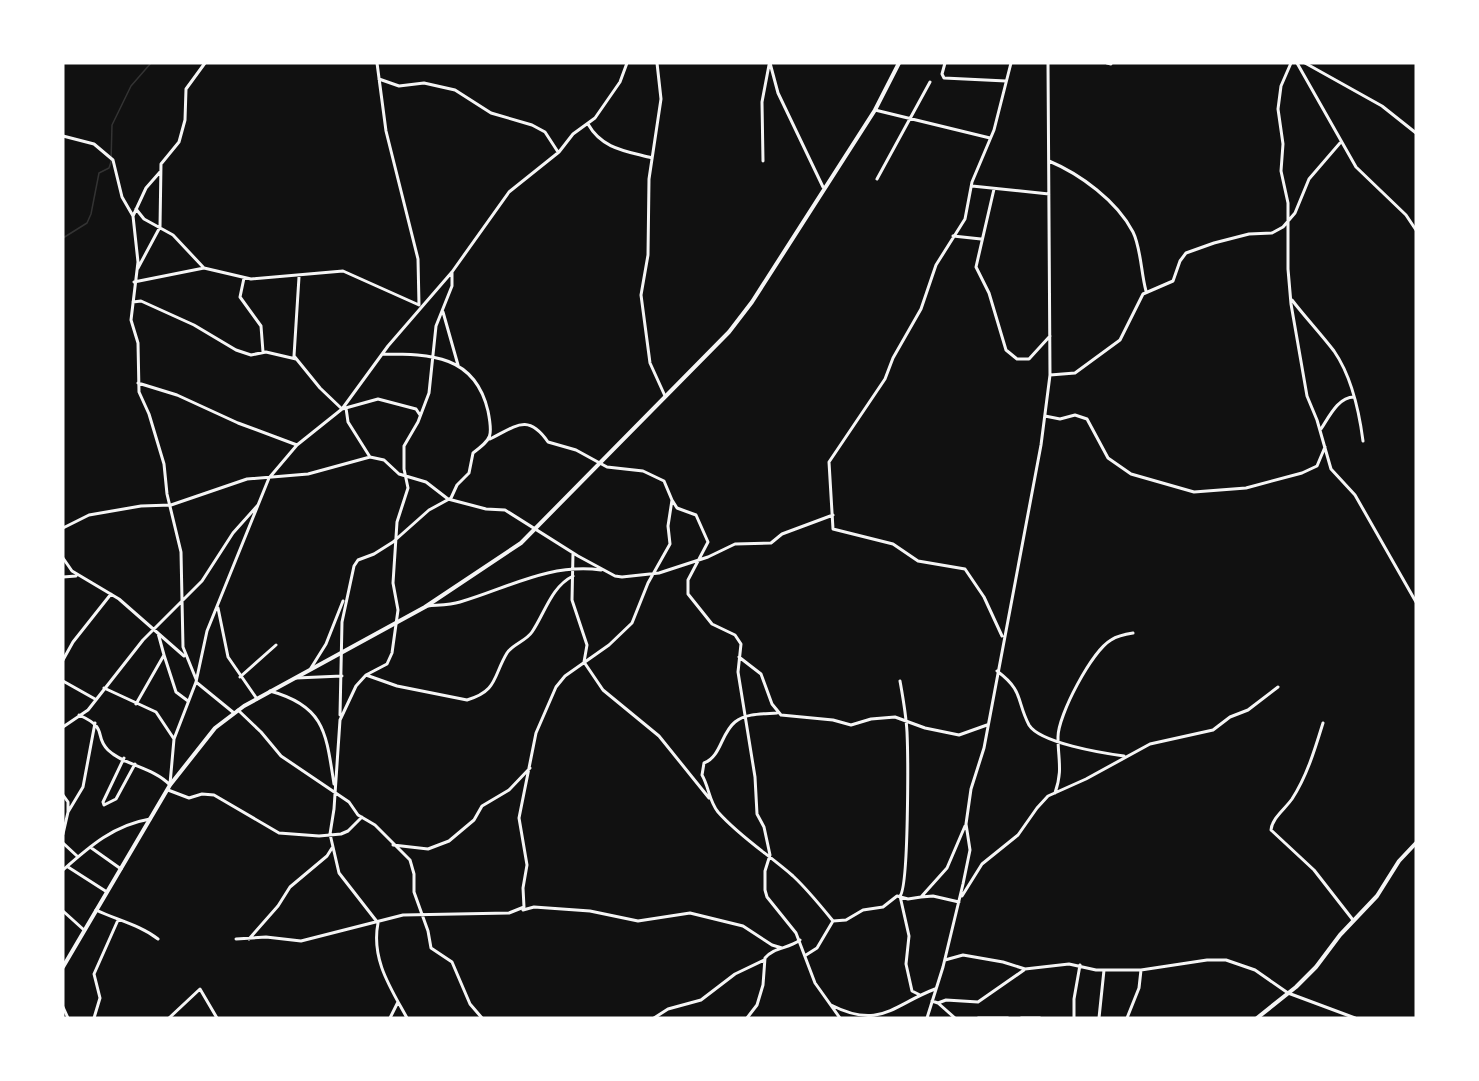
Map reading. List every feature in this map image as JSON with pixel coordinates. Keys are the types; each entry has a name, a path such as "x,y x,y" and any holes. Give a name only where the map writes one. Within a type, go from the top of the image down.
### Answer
{"street":[{"path":"205,63 186,89 182,132 176,147 162,162 160,226 137,270 131,320 138,343 138,383 164,464 181,552 181,605 185,657 196,681 261,732 281,756 336,792 362,817 375,825 412,863 414,892 423,915 431,948 452,962 464,993 482,1018"},
{"path":"377,63 386,131 418,259 419,311"},
{"path":"169,787 174,739 196,681 207,631 269,478 297,445 344,408 382,354 452,272 502,200 558,152 570,136 588,124 618,86 627,63"},
{"path":"657,63 661,99 649,188 648,255 641,302 650,363 665,396"},
{"path":"770,63 778,93 823,187"},
{"path":"763,161 762,102 770,63"},
{"path":"63,967 169,787 215,729 236,711 424,607 521,543 739,321 823,187 875,110 899,63"},
{"path":"945,63 942,74 944,78 1006,81"},
{"path":"1003,637 984,597 965,569 918,561 893,544 834,531 829,462 885,379 892,360 921,309 936,265 965,219 972,186 990,138 1011,63"},
{"path":"921,897 947,868 966,824 971,789 984,748 1045,416 1052,335 1048,63"},
{"path":"1291,63 1281,86 1278,109 1283,144 1281,171 1288,221 1291,299 1307,396 1331,469 1355,495 1416,602"},
{"path":"1297,63 1340,143 1356,167 1406,215 1416,230"},
{"path":"1305,63 1375,102 1416,133"},
{"path":"379,79 399,86 424,83 455,90 491,113 532,125 545,132 558,152"},
{"path":"877,179 930,82"},
{"path":"875,110 990,138"},
{"path":"588,124 597,138 610,146 652,158"},
{"path":"63,136 94,144 113,160 122,197 133,216 137,270"},
{"path":"1146,291 1173,281 1180,261 1186,253 1239,236 1277,232 1295,213 1309,179 1340,143"},
{"path":"1048,160 1099,192 1128,225 1135,238 1146,291 1120,340 1076,373 1050,375"},
{"path":"133,216 146,188 160,172"},
{"path":"972,186 1049,194"},
{"path":"994,189 992,207 976,267 989,293 1008,353 1017,359 1029,359 1052,335"},
{"path":"136,209 141,218 160,226 173,235 204,268"},
{"path":"953,236 982,239"},
{"path":"134,282 204,268 244,278 299,277 321,272 343,271 419,306"},
{"path":"340,720 356,686 366,675 390,660 397,622 398,605 393,583 400,511 408,488 405,477 404,446 420,417 429,393 436,326 453,283 452,272"},
{"path":"296,359 299,277"},
{"path":"244,278 240,297 261,326 263,352"},
{"path":"1291,299 1333,350 1354,397 1363,441"},
{"path":"133,302 141,301 194,325 236,350 251,356 263,352 296,359 344,408 348,422 370,457"},
{"path":"442,310 458,364"},
{"path":"382,354 432,356 458,364 481,386 490,424 490,439"},
{"path":"138,383 177,395 238,423 297,445"},
{"path":"1320,430 1339,403 1347,397 1354,397"},
{"path":"344,408 364,401 384,400 416,409 420,417"},
{"path":"1045,416 1060,418 1075,415 1087,419 1108,458 1131,474 1194,492 1246,488 1302,473 1317,466 1325,447"},
{"path":"407,1018 376,952 375,940 378,923 339,873 330,835 336,792 346,597 351,572 358,560 374,554 398,538 429,510 448,500 468,476 473,453 490,439 518,425 533,426 542,431 548,442 576,450 598,464 657,476 667,484 677,508 696,515 703,526 708,542 688,580 688,594 712,624 739,639 738,672 755,777 757,814 764,827 770,858 764,882 767,897 800,940 815,983 840,1018"},
{"path":"63,528 89,515 141,506 171,505 241,481 318,473 370,457 384,460 405,477 426,482 448,500 486,509 505,510 573,553 603,570 622,577 654,574 701,559 735,544 771,543 782,534 833,515"},
{"path":"521,910 525,905 522,888 527,865 519,819 536,733 556,687 565,676 627,629 670,544 668,526 672,500"},
{"path":"63,727 87,710 104,688 181,605 202,581 233,532 260,503"},
{"path":"573,553 572,600 588,649 584,662"},
{"path":"63,558 78,576 111,594 185,657"},
{"path":"424,607 457,603 536,574 573,568 603,570"},
{"path":"63,577 78,576"},
{"path":"366,675 398,686 467,700 476,698 490,689 508,652 533,631 558,587 573,576"},
{"path":"63,660 73,642 111,594"},
{"path":"310,669 326,644 346,597"},
{"path":"218,606 228,657 256,699"},
{"path":"157,631 176,692 188,701"},
{"path":"1055,793 1061,768 1059,727 1083,674 1110,640 1133,633"},
{"path":"240,677 276,645"},
{"path":"136,704 164,655"},
{"path":"740,657 761,674 777,713"},
{"path":"584,662 603,690 660,736 718,812 739,834 806,888 833,921"},
{"path":"997,671 1014,685 1033,731 1046,740 1126,756"},
{"path":"293,679 342,676"},
{"path":"63,681 95,699"},
{"path":"900,681 906,721 907,848 905,888 900,896 909,936 907,980 912,991 920,995"},
{"path":"958,903 982,864 1018,836 1044,800 1154,743 1213,730 1230,717 1248,710 1278,687"},
{"path":"104,688 161,716 174,739"},
{"path":"270,691 304,704 319,720 336,792"},
{"path":"710,800 708,785 702,775 704,763 712,760 729,729 745,717 777,713 793,717 833,720 851,725 888,717 959,735 987,725"},
{"path":"79,715 95,723 107,749 162,777 169,787 189,798 202,794 214,795 279,833 330,835 348,831 362,817"},
{"path":"68,812 83,787 95,723"},
{"path":"1323,723 1303,777 1292,798 1273,823 1271,830 1314,870 1353,920"},
{"path":"124,758 103,802 104,805 117,800 135,764"},
{"path":"393,845 428,849 449,840 474,820 483,805 509,790 531,767"},
{"path":"63,795 68,802 63,834"},
{"path":"63,870 89,847 124,824 150,819"},
{"path":"927,1018 945,960 970,850 966,824"},
{"path":"63,843 78,857"},
{"path":"1257,1018 1316,967 1353,920 1377,896 1400,861 1416,843"},
{"path":"89,847 121,869"},
{"path":"249,939 278,906 290,887 327,856 333,847"},
{"path":"67,866 107,892"},
{"path":"833,921 846,920 863,910 883,908 894,897 900,896 908,899 933,896 958,903"},
{"path":"236,939 267,937 302,941 378,923 387,917 497,914 534,907 590,911 638,921 690,913 743,927 772,945 782,948"},
{"path":"96,910 144,928 158,939"},
{"path":"63,911 84,930"},
{"path":"94,1018 100,998 94,974 118,920"},
{"path":"806,955 817,948 833,921"},
{"path":"654,1018 668,1009 701,1000 735,974 764,960 769,953 800,940"},
{"path":"945,960 963,955 1003,962 1025,969 1060,964 1104,970 1141,970 1207,960 1226,960 1256,970 1288,993 1355,1018"},
{"path":"747,1018 757,1005 763,985 764,960"},
{"path":"1074,1018 1074,999 1080,965"},
{"path":"938,1003 946,1000 978,1002 1025,969"},
{"path":"1099,1018 1104,970"},
{"path":"1127,1018 1140,988 1141,970"},
{"path":"169,1018 200,989 216,1018"},
{"path":"830,1004 851,1013 875,1016 899,1009 920,995 935,989"},
{"path":"932,1001 938,1003 955,1018"},
{"path":"390,1018 398,1002"},
{"path":"63,1007 68,1018"},
{"path":"476,1011 476,1018"},
{"path":"1021,1018 1025,1016 1040,1018"},
{"path":"978,1018 1008,1018"}],"waterway":[{"path":"63,238 87,223 99,173 109,168 111,162 112,125 131,86 151,63"}]}
